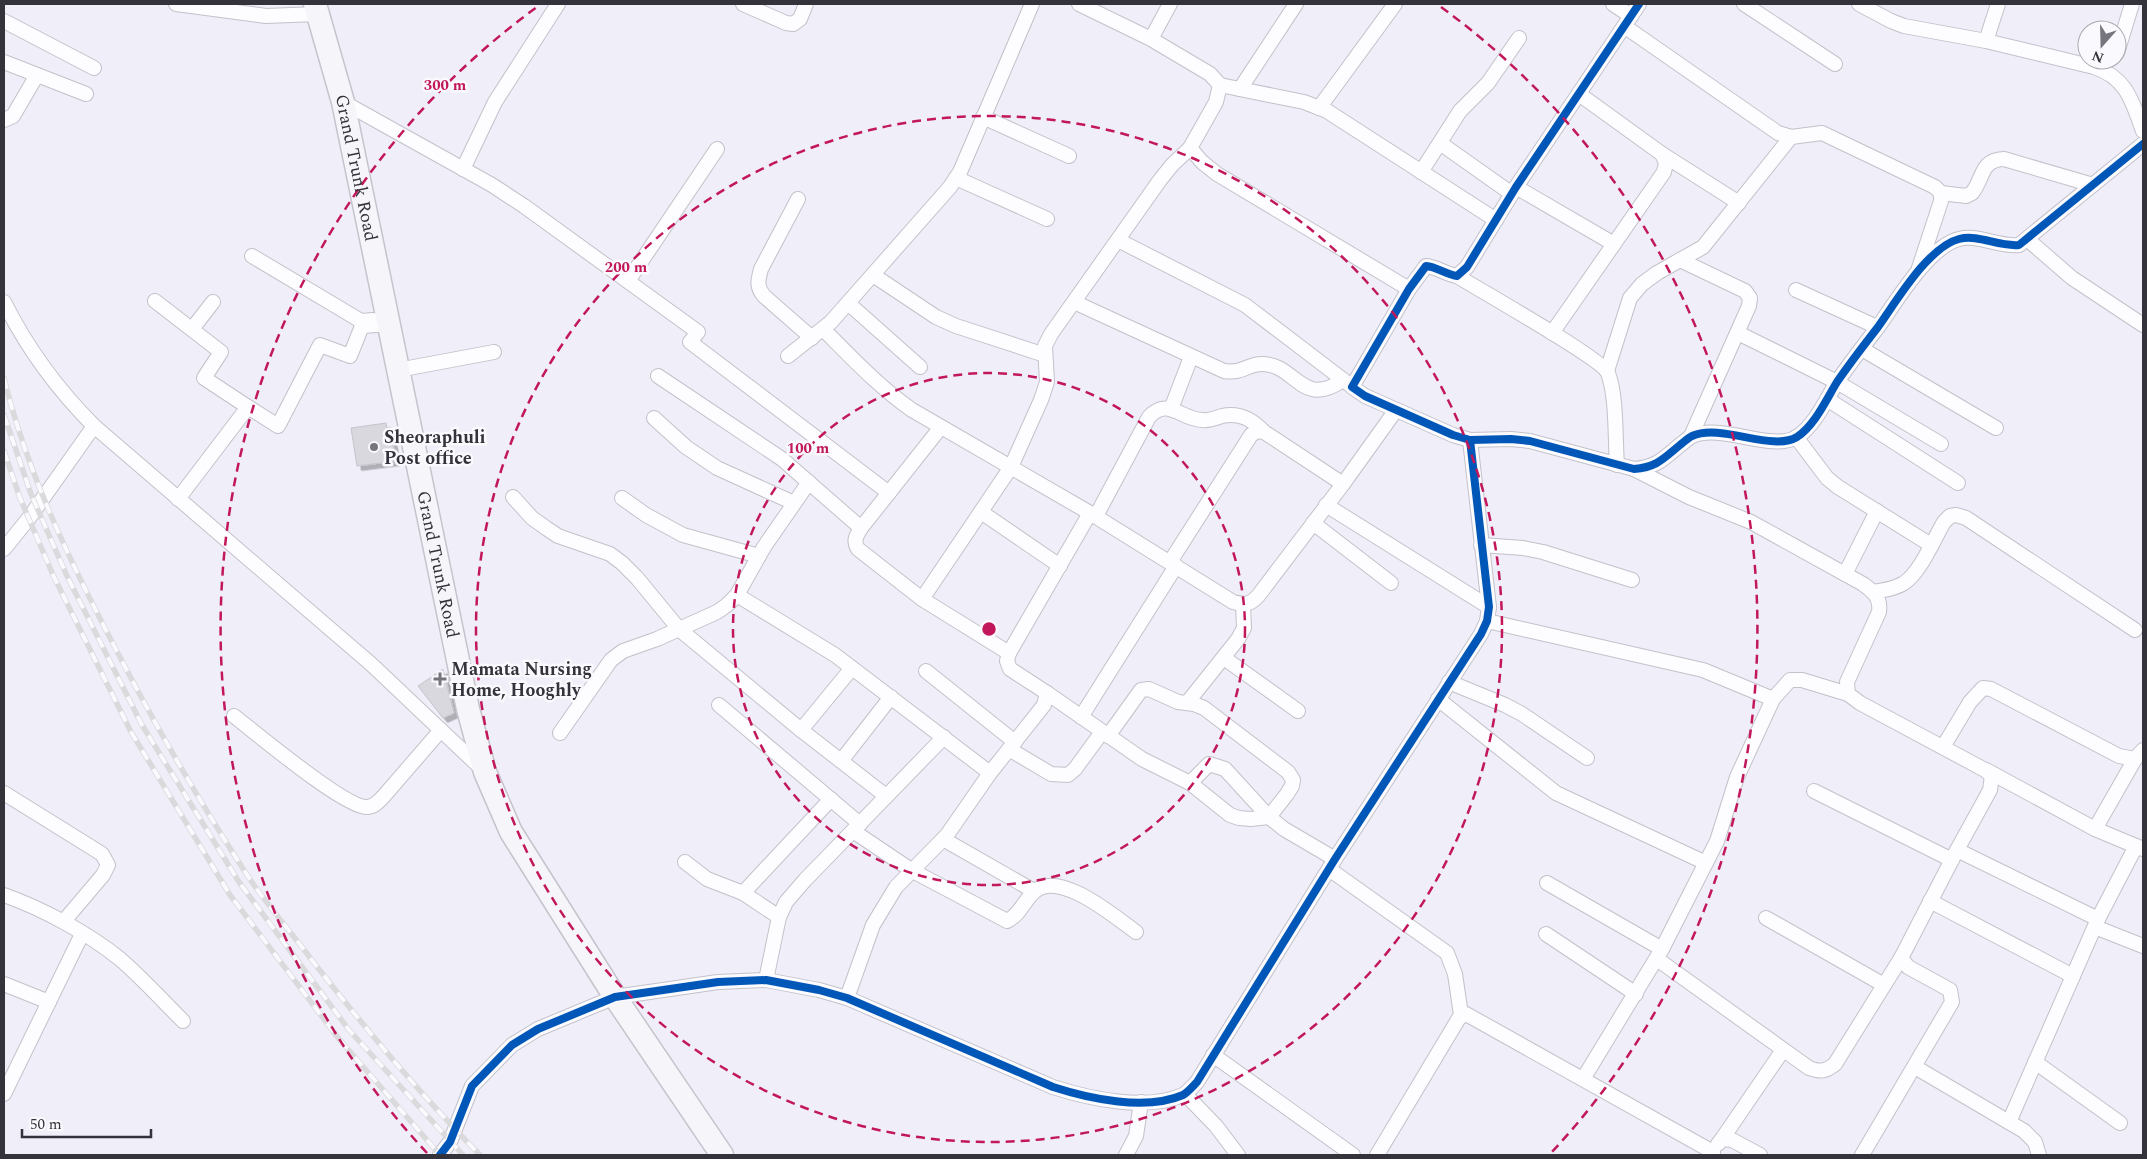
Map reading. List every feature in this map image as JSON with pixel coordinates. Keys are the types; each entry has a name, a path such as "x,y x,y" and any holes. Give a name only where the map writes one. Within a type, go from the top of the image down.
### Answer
{"main road":[{"name":"Grand Trunk Road","path":"317,9 343,102 468,709 485,772 511,832 615,997 722,1155"}],"street":[{"path":"176,4 266,16 317,9"},
{"path":"463,169 495,102 558,4"},
{"path":"743,4 786,23 793,24 800,19 806,4"},
{"path":"788,356 823,329 848,303 940,200 956,178 1032,4"},
{"path":"1079,4 1150,39 1210,74 1220,85 1304,102 1327,111 1496,220"},
{"path":"1150,39 1170,4"},
{"path":"1240,89 1296,4"},
{"path":"1318,108 1395,4"},
{"path":"1613,4 1628,21 1763,124 1778,133 1791,137 1822,133 1935,187 1940,193 1941,201 1919,269"},
{"path":"1456,276 1467,267 1514,190 1639,4"},
{"path":"1744,4 1835,64"},
{"path":"1860,4 1904,26 1986,40 2077,63"},
{"path":"1986,40 1998,4"},
{"path":"2127,20 2132,4"},
{"path":"4,21 94,68"},
{"path":"1421,172 1460,110 1491,79 1519,38"},
{"path":"4,62 86,94"},
{"path":"2115,70 2129,94 2143,131"},
{"path":"4,120 13,116 37,75"},
{"path":"922,599 1011,467 1042,400 1047,382 1048,365 1045,346 1051,334 1160,180 1172,165 1190,148 1216,102 1220,85"},
{"path":"1579,94 1662,154 1739,203"},
{"path":"343,102 463,169 524,206 628,280 698,332 690,342 889,493"},
{"path":"983,117 1069,156"},
{"path":"1617,465 1612,387 1608,371 1630,298 1642,284 1657,273 1703,247 1791,137"},
{"path":"1440,143 1514,190 1614,244"},
{"path":"1691,436 1718,433 1780,442 1796,437 1811,422 1837,382 1919,269 1945,245 1959,239 1974,238 2006,246 2018,245 2143,144"},
{"path":"1190,148 1202,162 1217,174 1409,289"},
{"path":"628,280 717,150"},
{"path":"1552,333 1664,172 1666,163 1662,154"},
{"path":"1940,193 1966,196 1972,193 1983,172 1995,159 2004,159 2093,185"},
{"path":"956,178 1047,219"},
{"path":"798,199 761,269 758,281 759,290 764,296 812,338"},
{"path":"2027,239 2072,278 2142,322"},
{"path":"1118,240 1245,305 1365,396 1453,435 1470,440 1511,438 1530,441 1634,469 1689,497 1751,522 1874,592 1880,603 1879,612 1847,682 1848,694"},
{"path":"252,256 361,321 389,321"},
{"path":"1634,469 1650,467 1691,436 1749,306 1750,298 1745,292 1680,260"},
{"path":"1074,302 1224,371 1234,372 1253,365 1262,364 1272,366 1300,384 1320,390 1348,384 1426,266 1438,268 1448,275 1456,276 1552,333 1608,371"},
{"path":"873,275 936,317 956,326 1045,355"},
{"path":"1796,290 1877,327"},
{"path":"155,301 221,352 204,378 278,426 320,345 350,356 362,326 389,321"},
{"path":"4,302 51,379 69,401 94,426 371,664 485,772"},
{"path":"192,329 213,302"},
{"path":"848,303 920,367"},
{"path":"823,329 892,396 941,427 1093,515 1233,602 1243,604 1252,603 1258,596 1343,484 1396,410"},
{"path":"1738,333 1837,382 1941,444"},
{"path":"1862,349 1996,428"},
{"path":"398,370 494,352"},
{"path":"1171,409 1191,357"},
{"path":"658,376 765,446 861,528"},
{"path":"1826,399 1958,483"},
{"path":"178,499 248,407"},
{"path":"926,671 1012,746 1052,774 1068,775 1075,769 1105,734 1141,690 1149,689 1178,702 1199,706 1214,714 1288,772 1293,780 1292,786 1269,816 1251,820 1230,815 1190,783 1142,758 1105,734 1047,693 1010,669 1007,661 1009,653 1060,566 1093,515 1149,417 1156,409 1171,409 1202,420 1226,415 1241,416 1254,421 1264,432 1343,484"},
{"path":"654,418 686,446 717,468 794,503"},
{"path":"4,549 29,518 94,426"},
{"path":"941,427 861,528 854,544 922,599 1009,653"},
{"path":"1081,717 1251,435 1258,431 1264,432"},
{"path":"1796,437 1827,478 1856,499 1931,545"},
{"path":"440,1155 450,1142 472,1086 512,1045 538,1029 615,997 718,982 766,980 801,986 847,998 1053,1087 1078,1095 1106,1100 1141,1102 1166,1101 1185,1094 1197,1082 1332,864 1481,634 1488,614 1470,440"},
{"path":"560,733 611,660 623,651 679,629 728,605 737,595 760,556 809,482"},
{"path":"513,497 532,518 558,536 610,554 637,578 679,629 801,730 886,796"},
{"path":"622,498 646,516 683,535 760,556"},
{"path":"1326,505 1488,614 1703,670 1773,698"},
{"path":"981,512 1060,566"},
{"path":"1845,574 1877,512"},
{"path":"1874,592 1896,587 1906,582 1914,574 1950,516 1956,515 1966,518 2135,630"},
{"path":"1312,523 1391,583"},
{"path":"1481,545 1523,548 1544,552 1632,580"},
{"path":"737,595 806,636 852,668 990,773"},
{"path":"1187,703 1224,658 1244,628 1243,604"},
{"path":"1224,658 1298,711"},
{"path":"801,730 852,668"},
{"path":"1583,1079 1660,954 1717,841 1737,777 1773,698 1790,680 1802,680 1848,694 1860,703 2095,829 2139,848 2096,923 2009,1122"},
{"path":"1449,682 1514,710 1587,758"},
{"path":"1943,747 1970,702 1983,688 1991,689 2119,756 2139,755"},
{"path":"847,998 873,925 896,888 911,870 924,860 943,839 990,773 1044,705 1047,693"},
{"path":"841,761 891,697"},
{"path":"1438,699 1556,793 1706,863"},
{"path":"719,705 831,799 856,827 911,870 1007,921 1020,912 1034,891 1044,886 1053,885 1069,889 1091,900 1136,932"},
{"path":"234,716 319,782 358,805 368,807 383,797 441,730"},
{"path":"766,980 779,917 786,902 944,737"},
{"path":"2095,829 2139,755"},
{"path":"1190,783 1209,764 1225,769 1269,816 1447,953 1455,974 1461,1015 1376,1155"},
{"path":"1547,882 1660,954 1783,1050 1809,1068 1819,1072 1827,1070 1835,1064 1901,958 1990,790 1992,776 1985,770"},
{"path":"1814,792 1954,855 2143,946"},
{"path":"4,793 102,854 106,859 108,865 103,875 64,921"},
{"path":"743,893 831,799"},
{"path":"943,839 1034,891"},
{"path":"685,862 707,879 743,893 779,917"},
{"path":"4,895 64,921 121,960 183,1021"},
{"path":"1930,901 2073,976"},
{"path":"1766,918 1884,985"},
{"path":"4,1094 82,934"},
{"path":"1546,934 1636,994"},
{"path":"1862,1155 1952,1002 1950,990 1908,967 1901,958"},
{"path":"4,984 49,1002"},
{"path":"1461,1015 1470,1015 1712,1153 1783,1050"},
{"path":"1214,1055 1353,1155"},
{"path":"2036,1062 2120,1123"},
{"path":"1915,1067 2030,1136 2035,1142 2039,1155"},
{"path":"1185,1094 1216,1126 1238,1155"},
{"path":"1126,1155 1136,1136 1141,1102"},
{"path":"1722,1139 1732,1140 1760,1155"}],"building":[{"name":"Sheoraphuli Post office","path":"386,423 388,434 391,433 396,461 357,466 351,428"},
{"path":"443,669 454,713 443,718 418,686"}],"railway":[{"path":"4,378 13,412 36,478 78,575 142,699 212,820 256,888 331,984 414,1084 480,1155"},
{"path":"4,415 31,494 67,576 142,725 239,882 349,1030 463,1155"},
{"path":"4,451 20,498 53,575 131,732 230,895 339,1039 440,1155"}],"cycle path":[{"path":"1639,4 1516,187 1467,267 1457,276 1426,266 1409,289 1352,387 1365,396 1453,435 1470,440 1511,439 1530,441 1634,469 1654,464 1690,437 1704,433 1717,433 1760,440 1786,441 1797,437 1809,426 1820,412 1837,382 1903,290 1924,264 1936,253 1947,244 1966,238 2019,245 2143,144"},
{"path":"440,1155 450,1142 472,1086 512,1045 538,1029 615,997 718,982 766,980 819,990 847,998 1053,1087 1084,1096 1135,1103 1168,1100 1185,1094 1197,1082 1335,859 1481,634 1487,621 1489,607 1470,440"}],"place":[{"name":"Sheoraphuli Post office","path":"374,447"},
{"name":"Mamata Nursing Home, Hooghly","path":"440,679"}]}
